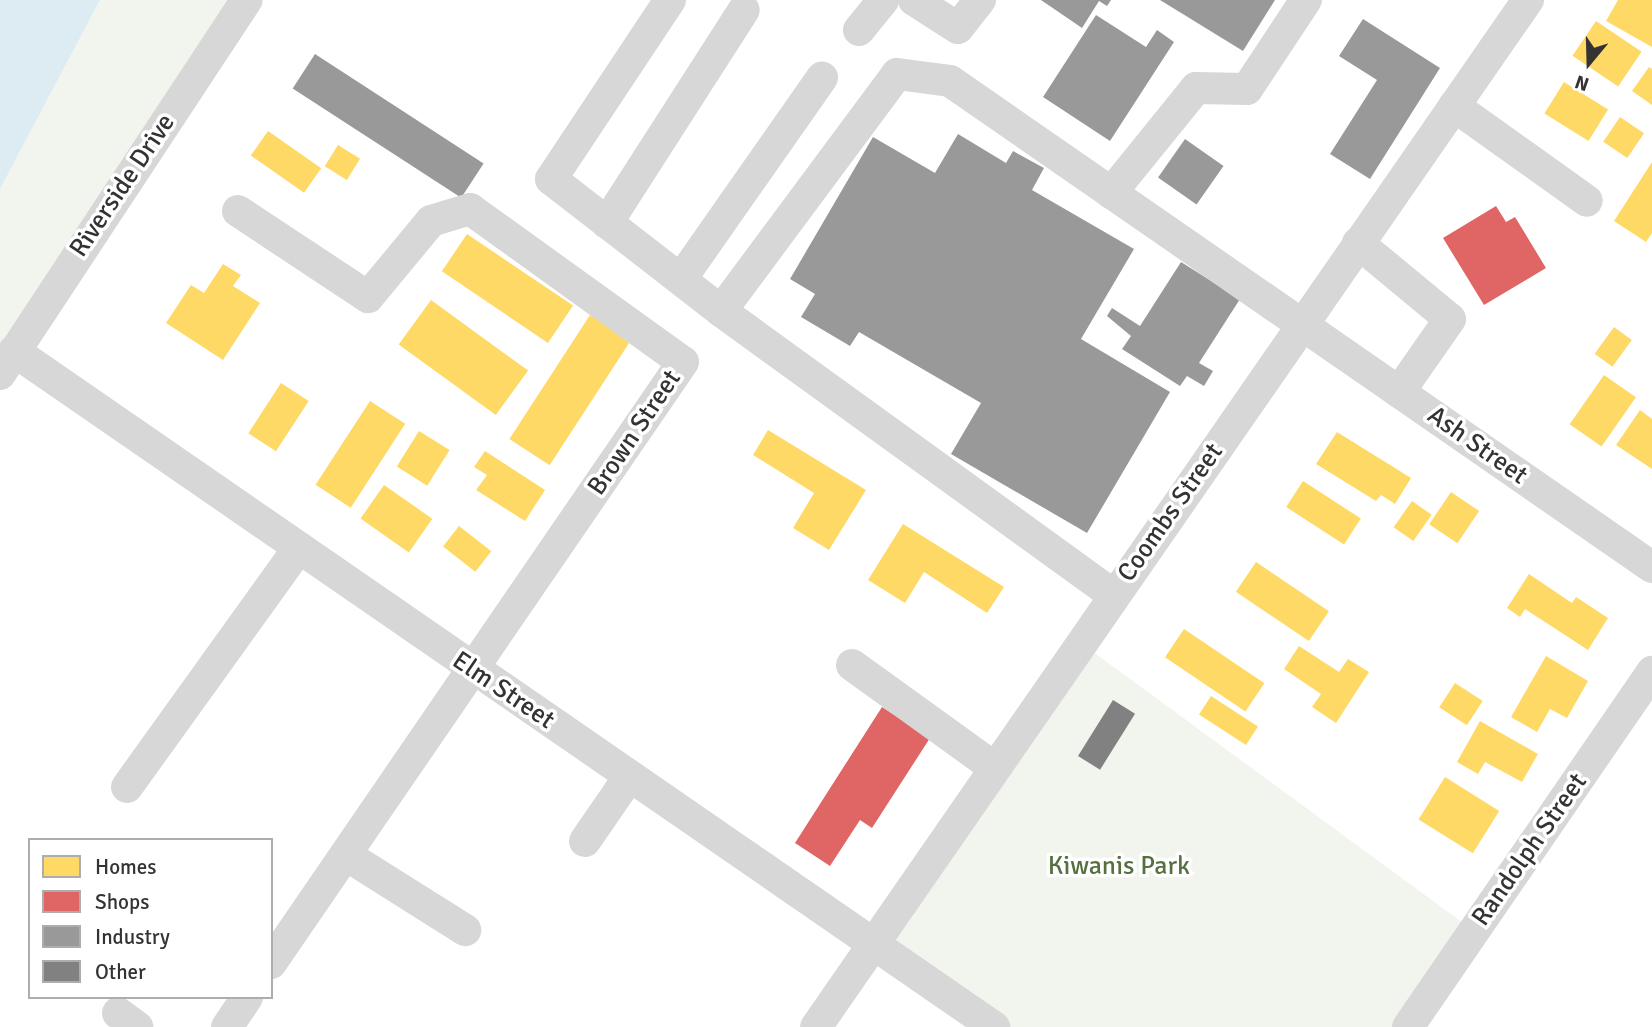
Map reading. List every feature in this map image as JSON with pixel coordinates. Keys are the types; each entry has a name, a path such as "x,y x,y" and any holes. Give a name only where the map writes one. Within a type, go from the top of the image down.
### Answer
{"street":[{"name":"Riverside Drive","path":"7,362 247,0"},
{"path":"670,0 551,179 721,311 1114,596"},
{"path":"859,30 883,0"},
{"path":"914,0 958,28 979,0"},
{"path":"1111,193 1196,88 1247,89 1306,0"},
{"name":"Coombs Street","path":"816,1027 1528,0"},
{"path":"607,223 744,10"},
{"name":"Ash Street","path":"721,311 897,74 950,81 1652,567"},
{"path":"681,279 822,78"},
{"path":"1454,106 1587,201"},
{"name":"Brown Street","path":"238,211 368,297 432,221 470,209 683,362 474,672 273,960"},
{"path":"1358,243 1450,319 1399,393"},
{"name":"Elm Street","path":"7,362 298,549 994,1027"},
{"path":"127,787 298,549"},
{"path":"852,665 995,768"},
{"name":"Randolph Street","path":"1408,1027 1652,672"},
{"path":"586,841 629,777"},
{"path":"346,855 465,930"},
{"path":"227,1027 246,999"}],"green space":[{"path":"100,0 247,0 0,374 0,189"},
{"name":"Kiwanis Park","path":"1081,643 1474,931 1408,1027 994,1027 873,944"}],"shaded area":[{"path":"0,0 100,0 0,189"}],"building: Homes":[{"path":"1618,0 1652,0 1652,47 1606,21"},
{"path":"1596,21 1642,52 1618,87 1573,56"},
{"path":"1649,67 1652,69 1652,105 1632,91"},
{"path":"1564,82 1608,110 1588,141 1544,113"},
{"path":"1620,117 1644,133 1627,158 1603,142"},
{"path":"268,131 321,168 304,193 251,156"},
{"path":"338,145 360,159 347,180 325,166"},
{"path":"1652,162 1652,233 1646,242 1614,221"},
{"path":"467,234 573,306 548,343 442,271"},
{"path":"223,264 241,275 233,286 260,303 223,360 166,323 191,285 204,293"},
{"path":"431,300 528,371 496,415 399,344"},
{"path":"590,315 630,341 550,465 509,439"},
{"path":"1614,327 1632,340 1612,367 1595,354"},
{"path":"1604,375 1636,397 1602,447 1570,424"},
{"path":"281,383 309,401 276,451 248,433"},
{"path":"370,401 405,424 351,508 316,485"},
{"path":"1640,410 1652,419 1652,469 1616,445"},
{"path":"768,430 866,490 829,550 793,528 814,493 753,455"},
{"path":"419,431 450,450 427,486 397,467"},
{"path":"1337,432 1411,478 1395,504 1381,495 1376,501 1316,464"},
{"path":"485,451 545,490 525,521 476,490 487,475 474,467"},
{"path":"1303,481 1361,519 1344,545 1286,507"},
{"path":"384,485 432,519 409,552 360,519"},
{"path":"1451,492 1479,511 1457,543 1429,524"},
{"path":"1412,501 1432,515 1413,541 1394,527"},
{"path":"903,524 1004,587 987,613 924,572 905,603 868,580"},
{"path":"459,526 491,551 475,572 443,546"},
{"path":"1256,562 1329,611 1309,641 1236,592"},
{"path":"1529,574 1572,603 1576,597 1608,618 1588,650 1525,609 1520,617 1507,608"},
{"path":"1184,629 1264,683 1245,711 1165,657"},
{"path":"1299,646 1339,672 1348,659 1369,672 1336,723 1312,707 1321,694 1284,669"},
{"path":"1546,656 1588,681 1567,718 1550,709 1537,732 1511,717"},
{"path":"1455,683 1483,701 1467,725 1439,707"},
{"path":"1211,696 1258,726 1246,745 1199,714"},
{"path":"1480,721 1538,754 1522,782 1485,762 1478,774 1457,762"},
{"path":"1445,777 1499,811 1473,853 1419,819"}],"building: Shops":[{"path":"1496,206 1506,222 1515,217 1546,268 1484,305 1443,238"},
{"path":"882,707 930,738 872,828 860,820 830,866 795,843"}],"building: Industry":[{"path":"1041,0 1111,0 1107,6 1099,1 1082,28"},
{"path":"1160,0 1275,0 1243,51"},
{"path":"1096,15 1146,47 1157,30 1174,42 1110,141 1043,97"},
{"path":"1363,19 1440,68 1370,179 1330,154 1377,80 1339,56"},
{"path":"315,54 484,163 461,198 293,88"},
{"path":"958,134 1006,163 1013,151 1044,168 1032,190 1134,249 1081,339 1170,392 1087,533 951,454 981,403 859,332 850,346 801,317 815,294 790,279 873,137 935,173"},
{"path":"1185,139 1224,166 1197,204 1158,178"},
{"path":"1181,262 1240,299 1199,363 1213,371 1204,386 1187,376 1180,386 1122,349 1131,336 1107,316 1112,308 1140,326"}],"building: Other":[{"path":"1113,700 1135,714 1100,770 1078,756"}]}
